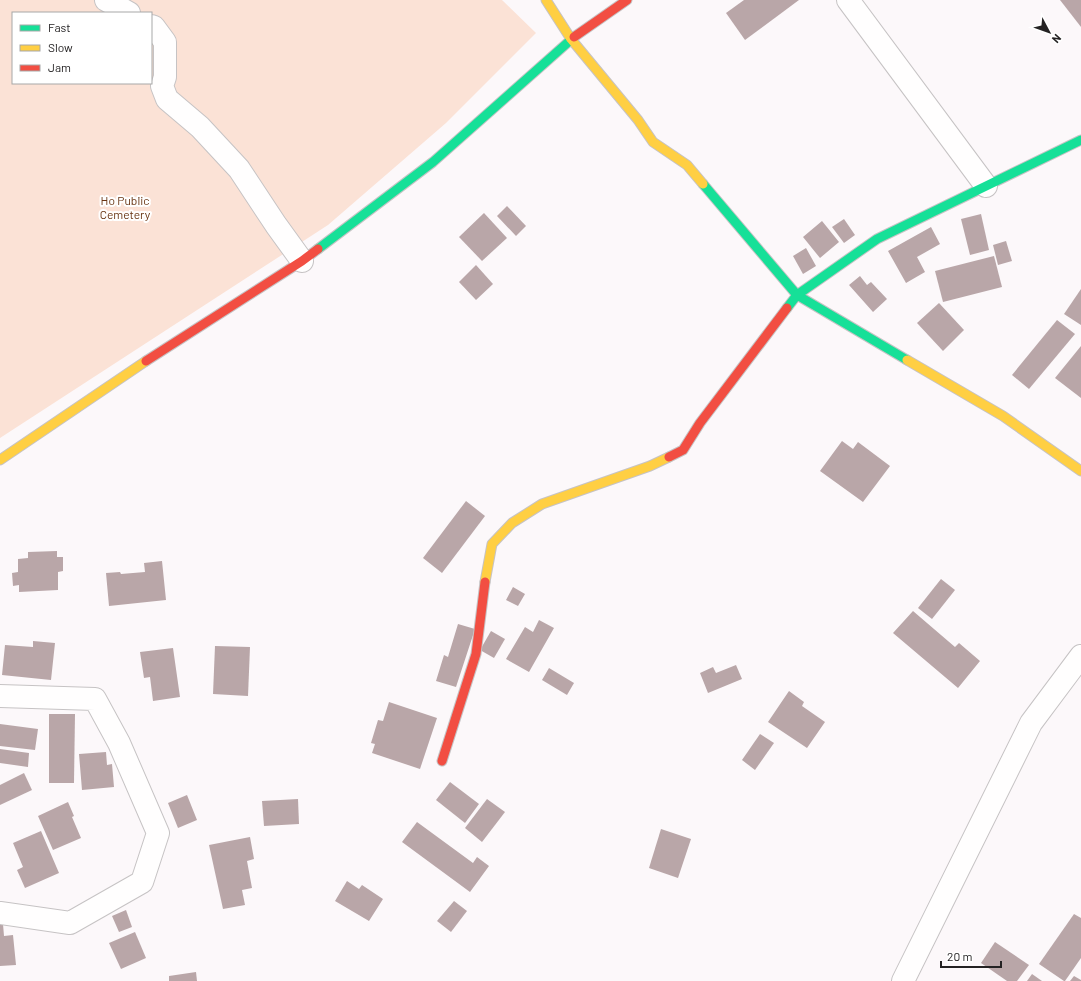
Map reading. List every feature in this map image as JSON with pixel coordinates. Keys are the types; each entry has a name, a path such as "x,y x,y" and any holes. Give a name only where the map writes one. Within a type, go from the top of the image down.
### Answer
{"street":[{"path":"106,0 127,12"},
{"path":"546,0 570,39 638,120 653,142 687,165 797,295 1003,416 1081,471"},
{"path":"0,460 120,378 302,261 433,162 570,39 628,0"},
{"path":"848,0 986,186"},
{"path":"152,27 165,42 165,77 162,86 167,99 200,127 239,169 302,261"},
{"path":"442,761 476,654 484,589 492,544 512,524 542,504 650,466 683,450 700,423 797,295 877,239 1081,140"},
{"path":"903,981 1031,723 1081,656"},
{"path":"0,696 95,699 119,743 158,833 142,882 70,923 0,913"}],"green space":[{"name":"Ho Public Cemetery","path":"0,0 502,0 536,33 446,123 328,225 0,438"}],"building":[{"path":"744,0 799,0 745,40 726,13"},
{"path":"1060,0 1081,0 1081,27"},
{"path":"507,206 526,226 516,236 497,216"},
{"path":"484,213 507,238 482,261 459,237"},
{"path":"981,214 989,250 970,255 961,219"},
{"path":"844,219 855,235 844,243 832,227"},
{"path":"822,221 839,242 820,258 803,237"},
{"path":"931,227 940,244 917,257 925,272 906,283 888,251"},
{"path":"1006,241 1012,261 998,265 993,245"},
{"path":"806,248 816,266 803,274 793,256"},
{"path":"994,256 1002,287 943,302 935,271"},
{"path":"476,265 493,284 476,300 459,282"},
{"path":"860,276 867,285 871,282 887,299 873,312 849,285"},
{"path":"1081,289 1081,325 1064,314"},
{"path":"939,303 964,330 943,351 917,323"},
{"path":"1057,320 1075,334 1029,389 1012,375"},
{"path":"1081,346 1081,398 1055,378"},
{"path":"842,441 853,449 858,442 890,466 863,502 820,471"},
{"path":"466,501 485,516 442,573 423,558"},
{"path":"57,551 57,557 63,557 63,571 58,572 58,590 19,592 19,585 13,586 12,573 18,572 18,559 28,558 28,552"},
{"path":"162,561 166,600 109,606 106,573 120,572 121,574 145,572 144,563"},
{"path":"941,579 955,590 932,619 918,608"},
{"path":"513,587 525,594 518,606 506,600"},
{"path":"913,611 955,647 959,643 980,661 958,688 893,633"},
{"path":"539,620 554,628 529,672 506,659 525,627 533,632"},
{"path":"458,624 475,629 456,687 436,681 444,655 448,657"},
{"path":"491,631 505,639 494,658 480,650"},
{"path":"33,641 55,643 51,680 2,675 5,645 33,647"},
{"path":"215,646 250,647 248,696 213,694"},
{"path":"173,648 180,697 153,701 150,677 144,678 140,652"},
{"path":"736,665 742,679 708,693 700,673 713,667 716,673"},
{"path":"549,668 574,683 567,695 542,680"},
{"path":"789,691 804,702 802,706 825,722 807,748 768,722"},
{"path":"389,702 437,718 420,769 372,753 375,744 371,743 378,720 383,721"},
{"path":"49,714 75,714 74,783 49,783"},
{"path":"0,724 38,729 35,750 0,746"},
{"path":"760,734 774,743 755,770 742,760"},
{"path":"0,749 29,753 28,767 0,763"},
{"path":"106,752 107,765 112,764 114,787 82,790 79,754"},
{"path":"24,773 32,790 0,805 0,785"},
{"path":"450,782 479,804 465,823 436,800"},
{"path":"187,795 197,820 178,828 168,803"},
{"path":"298,799 299,824 264,826 262,801"},
{"path":"487,799 505,812 482,842 465,828"},
{"path":"68,802 74,816 72,817 81,838 53,850 38,816"},
{"path":"417,822 473,863 477,857 489,866 470,892 402,842"},
{"path":"661,829 691,839 678,878 649,868"},
{"path":"41,831 59,873 25,888 17,870 23,867 13,843"},
{"path":"250,837 254,859 247,861 252,888 242,890 245,905 223,909 209,845"},
{"path":"347,881 359,889 362,885 383,899 369,921 335,901"},
{"path":"454,901 467,911 451,932 437,921"},
{"path":"126,910 132,927 119,932 112,916"},
{"path":"1074,914 1081,918 1081,958 1064,981 1039,964"},
{"path":"0,924 3,924 4,936 13,935 16,965 0,966"},
{"path":"135,932 146,958 121,969 109,943"},
{"path":"995,942 1029,965 1017,981 1007,981 981,963"},
{"path":"196,972 197,981 169,981 169,976"},
{"path":"1032,974 1042,981 1027,981"},
{"path":"1074,976 1081,980 1081,981 1070,981"}],"traffic: fast":[{"path":"318,249 433,162 574,37"},
{"path":"787,308 797,295 877,239 1081,140"},
{"path":"703,184 797,295 907,360"}],"traffic: slow":[{"path":"546,0 571,39 638,120 653,142 687,165 703,184"},
{"path":"907,360 1003,416 1081,471"},
{"path":"0,460 146,361"},
{"path":"485,582 492,544 512,523 542,504 650,466 669,457"}],"traffic: jam":[{"path":"574,37 627,0"},
{"path":"146,361 302,261 318,249"},
{"path":"669,457 683,450 700,423 787,308"},
{"path":"442,761 476,654 485,582"}]}
